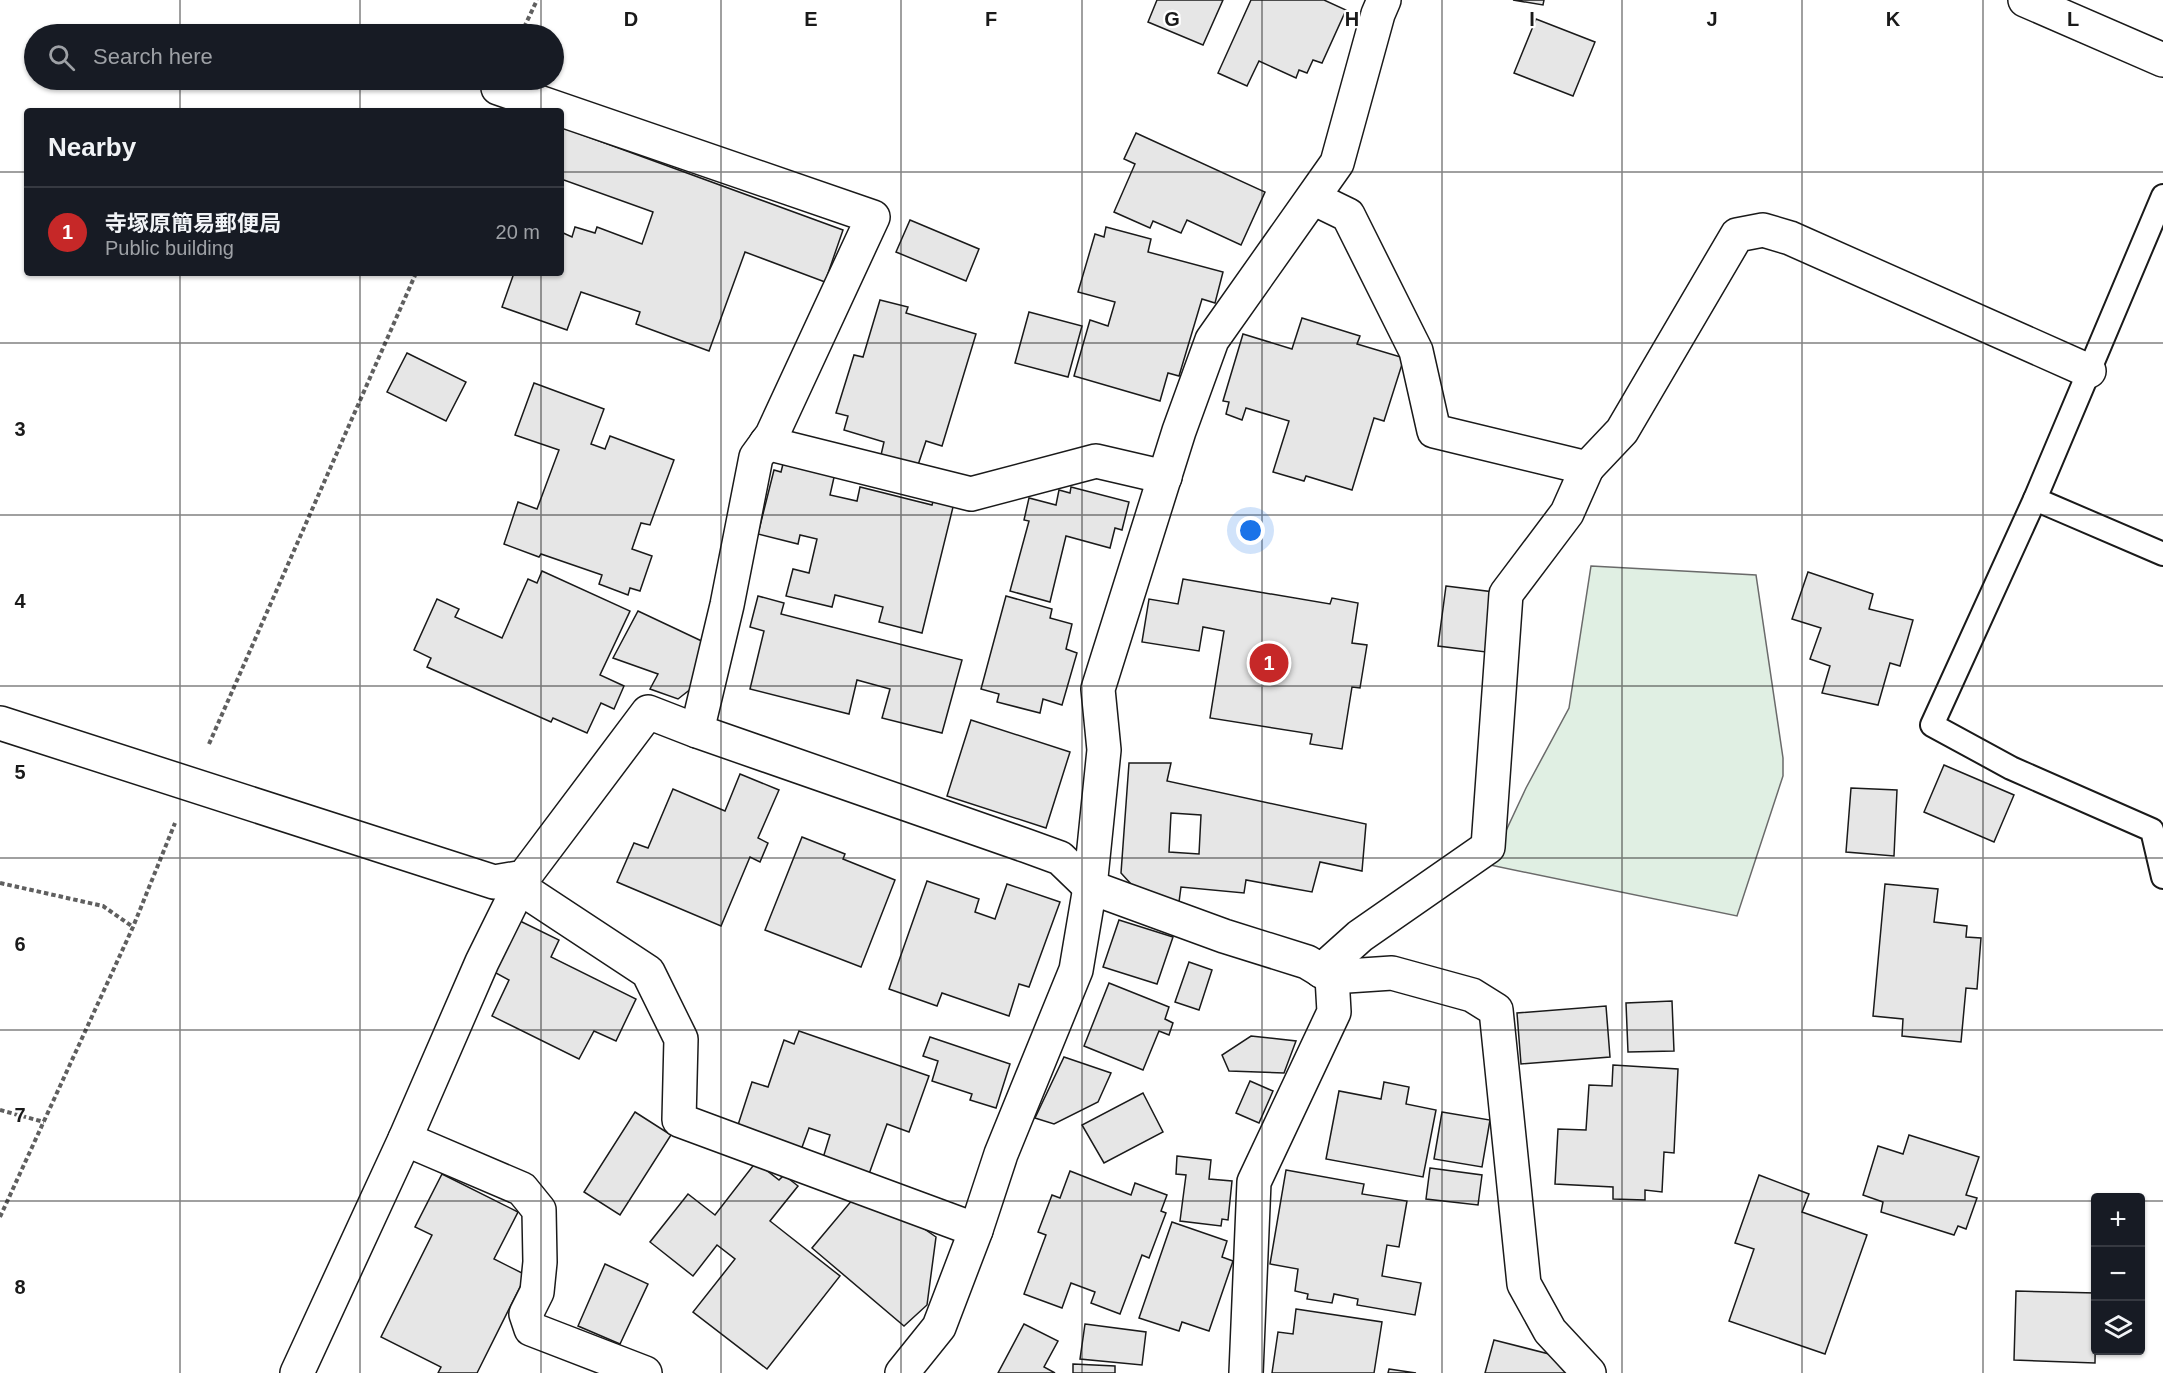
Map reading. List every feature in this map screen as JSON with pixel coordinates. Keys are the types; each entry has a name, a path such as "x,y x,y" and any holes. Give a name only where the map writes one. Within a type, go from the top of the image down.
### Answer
{"street":[{"path":"902,1373 939,1327 976,1230 1001,1154 1076,970 1090,887 1104,750 1098,689 1165,477 1212,340 1337,163 1378,14 1384,0"},
{"path":"2025,0 2163,60"},
{"path":"504,90 556,108"},
{"path":"564,111 873,218 772,435 756,457 727,605 697,731"},
{"path":"1313,198 1348,215 1416,351 1434,430 1587,468"},
{"path":"1326,974 1360,936 1488,847 1506,594 1567,513 1587,468 1622,430 1737,235 1763,230 1790,238 2089,371"},
{"path":"766,443 971,494 1096,461 1165,477"},
{"path":"297,1373 405,1139 482,962 522,882 648,712 1060,858 1090,887 1224,936 1307,962 1326,974 1392,973 1472,995 1496,1010 1524,1284 1550,1331 1588,1373"},
{"path":"0,723 494,882 522,882 648,972 681,1039 678,1120 976,1230"},
{"path":"1246,1373 1254,1182 1334,1012 1326,974"},
{"path":"405,1139 522,1189 538,1210 540,1262 537,1292 526,1314 531,1329 645,1373"}],"lane":[{"path":"2163,196 2036,499 1932,725 2011,768 2152,830 2163,877"},
{"path":"2036,499 2163,554"}],"path":[{"path":"526,24 537,0"},
{"path":"0,883 103,906 133,927"},
{"path":"0,1110 44,1122"}],"green space":[{"path":"1591,566 1756,575 1783,758 1783,776 1737,916 1490,865 1526,788 1569,708"}],"building":[{"path":"1157,0 1223,0 1203,45 1148,22"},
{"path":"1251,0 1324,0 1346,10 1322,63 1313,60 1307,73 1299,70 1296,78 1259,61 1247,86 1218,73"},
{"path":"1513,0 1544,0 1543,5"},
{"path":"1536,19 1595,42 1573,96 1514,73"},
{"path":"564,128 843,230 825,282 745,252 709,351 636,324 640,312 581,292 567,330 502,307 513,276 564,276 564,233 572,237 575,227 595,233 597,227 642,244 653,212 564,180"},
{"path":"1136,133 1265,192 1241,245 1187,220 1181,233 1153,221 1150,228 1114,212 1135,164 1124,159"},
{"path":"910,220 979,249 966,281 896,252"},
{"path":"1106,227 1151,239 1148,252 1223,272 1215,303 1202,299 1179,376 1168,373 1160,401 1074,376 1090,320 1108,326 1115,302 1078,292 1095,234 1104,237"},
{"path":"880,300 908,307 906,313 976,334 942,446 926,441 918,465 881,455 884,442 844,430 848,416 836,413 854,355 863,357"},
{"path":"1029,312 1082,326 1068,377 1015,363"},
{"path":"1302,318 1360,336 1357,344 1404,358 1384,421 1374,418 1352,490 1306,476 1304,481 1273,472 1289,421 1246,408 1242,420 1226,414 1229,402 1223,401 1243,334 1292,349"},
{"path":"407,353 466,382 446,421 387,392"},
{"path":"534,383 604,409 591,444 605,449 610,436 674,460 650,525 641,523 632,549 652,556 640,591 630,588 628,595 599,584 602,575 541,554 539,557 504,544 518,502 537,509 559,450 515,435"},
{"path":"784,460 835,473 830,495 857,501 860,487 932,505 934,498 954,503 922,633 879,622 883,607 835,595 832,607 786,596 793,569 809,573 817,539 800,535 798,544 758,534 774,470 781,472"},
{"path":"1071,487 1129,502 1122,530 1115,528 1110,548 1066,536 1050,602 1010,591 1029,521 1024,520 1029,498 1056,505 1059,490 1070,493"},
{"path":"542,571 630,611 600,675 624,686 614,709 601,703 587,733 553,718 551,722 427,667 431,658 414,650 437,599 459,609 455,617 502,638 528,579 537,583"},
{"path":"1808,572 1873,594 1869,609 1913,620 1900,666 1890,663 1878,705 1822,693 1830,666 1810,659 1821,628 1792,619"},
{"path":"1183,579 1330,604 1332,598 1358,603 1352,643 1367,645 1360,688 1352,687 1342,749 1310,744 1312,734 1210,718 1224,631 1203,627 1199,651 1142,642 1149,599 1178,604"},
{"path":"1446,586 1494,592 1486,652 1438,646"},
{"path":"758,596 784,603 781,614 962,660 942,733 882,718 890,689 857,680 849,714 750,689 764,631 750,627"},
{"path":"1006,596 1052,609 1050,618 1072,624 1066,649 1077,653 1062,705 1043,699 1040,713 997,702 999,694 981,689"},
{"path":"638,611 708,644 697,684 678,699 650,689 658,674 613,658"},
{"path":"971,720 1070,752 1046,828 947,796"},
{"path":"1129,763 1171,763 1167,781 1366,824 1362,871 1320,862 1312,892 1246,880 1244,893 1181,887 1179,902 1141,895 1121,873","holes":["1171,813 1201,815 1199,854 1169,852"]},
{"path":"1944,765 2014,795 1994,842 1924,812"},
{"path":"740,774 779,790 758,838 768,843 760,862 750,857 721,926 617,882 634,843 648,848 673,789 725,811"},
{"path":"1851,788 1897,790 1894,856 1846,852"},
{"path":"802,837 845,854 843,859 895,880 861,967 765,930"},
{"path":"927,881 979,899 975,912 995,919 1007,884 1060,902 1029,987 1019,984 1009,1016 942,993 937,1006 889,989"},
{"path":"1885,884 1938,889 1934,922 1967,926 1966,937 1981,938 1977,989 1966,988 1961,1042 1902,1036 1903,1019 1873,1016"},
{"path":"1119,920 1173,937 1157,984 1103,967"},
{"path":"520,921 559,940 551,957 636,999 616,1041 594,1031 579,1059 492,1016 509,980 494,972"},
{"path":"1189,962 1212,970 1199,1010 1175,1002"},
{"path":"1109,983 1169,1007 1165,1019 1173,1023 1169,1035 1159,1031 1143,1070 1084,1046"},
{"path":"1672,1001 1674,1051 1628,1052 1626,1003"},
{"path":"1606,1006 1610,1057 1521,1064 1517,1013"},
{"path":"799,1031 929,1076 909,1132 887,1124 869,1174 823,1158 830,1135 809,1128 801,1150 737,1128 752,1082 768,1087 784,1040 794,1044"},
{"path":"1251,1036 1296,1041 1284,1073 1229,1071 1222,1055"},
{"path":"930,1037 1010,1064 996,1108 970,1100 972,1094 932,1081 938,1061 923,1056"},
{"path":"1064,1057 1111,1073 1098,1102 1054,1124 1035,1118"},
{"path":"1613,1065 1678,1069 1674,1153 1664,1152 1662,1192 1645,1190 1645,1200 1613,1199 1613,1187 1555,1184 1558,1129 1586,1130 1589,1085 1612,1086"},
{"path":"1250,1081 1273,1091 1259,1123 1236,1113"},
{"path":"1384,1082 1409,1087 1406,1104 1436,1110 1423,1177 1326,1159 1339,1091 1381,1099"},
{"path":"1143,1093 1163,1132 1104,1163 1082,1125"},
{"path":"635,1112 671,1135 620,1215 584,1192"},
{"path":"1442,1112 1490,1120 1482,1167 1434,1159"},
{"path":"1909,1135 1979,1157 1966,1195 1977,1198 1966,1229 1958,1226 1954,1235 1881,1212 1883,1202 1863,1195 1878,1146 1903,1154"},
{"path":"1177,1156 1211,1160 1209,1179 1232,1181 1228,1220 1222,1219 1221,1226 1180,1221 1186,1175 1176,1174"},
{"path":"756,1162 779,1180 784,1175 798,1186 770,1221 840,1276 767,1369 693,1312 735,1259 717,1245 693,1276 650,1242 688,1194 715,1215"},
{"path":"1430,1168 1482,1175 1478,1205 1426,1199"},
{"path":"1286,1170 1364,1184 1362,1194 1407,1201 1399,1247 1387,1245 1382,1276 1421,1283 1415,1315 1357,1305 1358,1299 1334,1294 1332,1303 1307,1299 1308,1294 1295,1291 1298,1269 1270,1264"},
{"path":"1070,1171 1131,1195 1135,1183 1167,1195 1161,1211 1166,1213 1149,1258 1142,1255 1120,1314 1091,1303 1095,1292 1071,1283 1062,1308 1024,1294 1046,1235 1038,1232 1052,1195 1060,1198"},
{"path":"442,1174 518,1212 494,1259 526,1275 477,1373 438,1373 441,1367 381,1337 432,1235 415,1227"},
{"path":"1759,1175 1809,1194 1802,1212 1867,1235 1825,1354 1729,1321 1754,1249 1735,1243"},
{"path":"853,1199 904,1215 936,1237 927,1305 904,1326 812,1248"},
{"path":"1172,1222 1227,1241 1222,1257 1233,1261 1209,1331 1182,1322 1179,1331 1139,1318"},
{"path":"605,1264 648,1284 620,1344 578,1326"},
{"path":"2016,1291 2091,1293 2091,1355 2095,1355 2095,1363 2014,1360"},
{"path":"1296,1309 1382,1322 1374,1373 1272,1373 1278,1332 1293,1334"},
{"path":"1024,1324 1058,1341 1044,1367 1055,1373 998,1373"},
{"path":"1085,1324 1146,1332 1142,1365 1080,1359"},
{"path":"1494,1340 1549,1354 1566,1373 1485,1373"},
{"path":"1073,1364 1115,1366 1115,1373 1073,1373"},
{"path":"1389,1369 1416,1373 1388,1373"}],"place":[{"name":"寺塚原簡易郵便局","path":"1269,663"}]}
